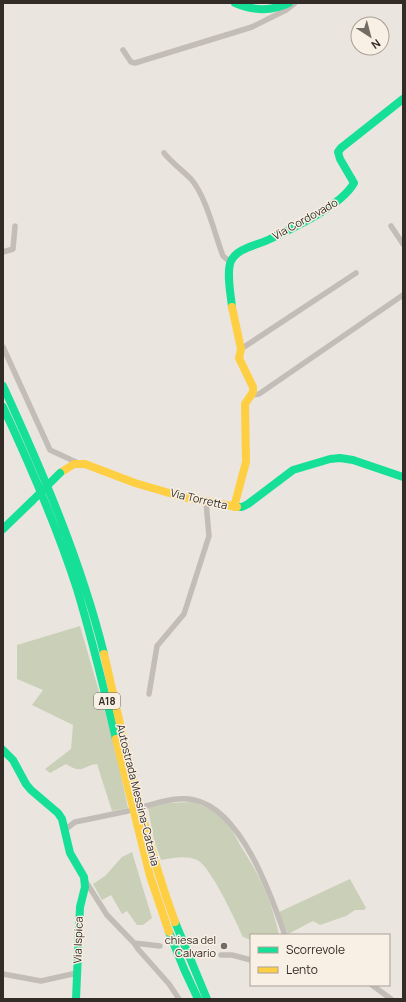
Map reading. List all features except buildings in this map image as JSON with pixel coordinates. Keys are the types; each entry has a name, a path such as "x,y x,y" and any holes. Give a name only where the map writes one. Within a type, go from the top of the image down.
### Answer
{"main road":[{"path":"234,3 243,7 265,10 275,9 289,3"},
{"name":"Via Cordovado","path":"230,262 240,253 331,206 350,191 353,188 354,183 340,159 338,152 341,148 403,99"},
{"path":"230,262 229,268 233,314 241,349 239,358 253,387 253,392 245,404 246,462 234,507"},
{"name":"Autostrada Messina-Catania","path":"3,386 35,455 56,506 84,583 108,671 158,874 184,947 207,999"},
{"name":"Autostrada Messina-Catania","path":"3,407 40,490 72,573 100,672 150,877 171,938 198,999"},
{"name":"Via Torretta","path":"78,463 85,464 135,483 183,497 234,507 242,507 248,504 293,470 330,459 340,458 353,460 403,477"},
{"path":"3,529 60,473 69,466 78,463"},
{"path":"3,750 13,760 26,784 31,790 58,813 62,819 66,829 70,853 85,881"},
{"name":"Via Ispica","path":"76,999 80,907 85,881"}],"street":[{"path":"123,50 130,62 135,63 252,27 286,10 295,3"},
{"path":"164,153 174,165 191,180 199,191 223,256 230,262"},
{"path":"3,252 12,249 15,226"},
{"path":"391,226 402,240"},
{"path":"241,349 356,273"},
{"path":"251,394 259,394 403,295"},
{"name":"Via Torretta","path":"3,347 50,450 78,463"},
{"path":"149,694 157,646 184,614 209,536 206,502"},
{"path":"146,806 178,799 188,799 206,804 216,809 226,818 234,827 258,868 269,890 285,934"},
{"path":"62,819 75,822 128,811"},
{"path":"66,829 75,822"},
{"path":"85,881 107,915 134,943 169,984 179,999"},
{"path":"134,943 160,946"},
{"path":"221,955 232,955 250,960"},
{"path":"3,974 41,981 77,973"},
{"path":"373,986 391,999"}],"green space":[{"path":"80,626 114,743 128,808 112,811 97,764 82,769 76,769 66,764 50,773 45,769 71,749 73,725 32,705 43,690 17,679 17,645"},
{"path":"191,802 214,811 226,821 264,888 273,911 279,934 250,934 250,940 243,937 223,895 209,872 202,864 192,858 179,857 161,860 154,840 148,808 168,803"},
{"path":"132,852 152,918 143,925 137,925 127,911 122,914 111,895 102,900 93,884 105,876 122,857"},
{"path":"350,879 366,908 364,910 355,910 346,916 320,925 313,921 288,934 279,912"}],"traffic: fast":[{"path":"235,3 256,9 276,8 289,3"},
{"path":"232,307 229,271 231,261 234,257 248,247 270,239 304,222 328,208 348,192 354,183 340,159 338,152 341,148 403,99"},
{"path":"3,386 60,518 84,585 104,654"},
{"path":"3,407 43,497 77,589 98,664 116,739"},
{"path":"237,507 242,507 248,504 293,470 330,459 340,458 353,460 403,477"},
{"path":"32,501 60,473"},
{"path":"3,529 32,501"},
{"path":"3,750 13,760 26,784 31,790 58,813 62,819 70,853 84,877 85,887 80,907 76,999"},
{"path":"175,922 207,999"},
{"path":"169,932 198,999"}],"traffic: slow":[{"path":"232,307 241,349 239,358 253,387 253,392 245,404 246,462 234,507"},
{"path":"60,473 74,464 85,464 135,483 183,497 237,507"},
{"path":"104,654 144,823 153,856 175,922"},
{"path":"116,739 150,876 169,932"}],"place":[{"name":"chiesa del Calvario","path":"224,946"}]}
